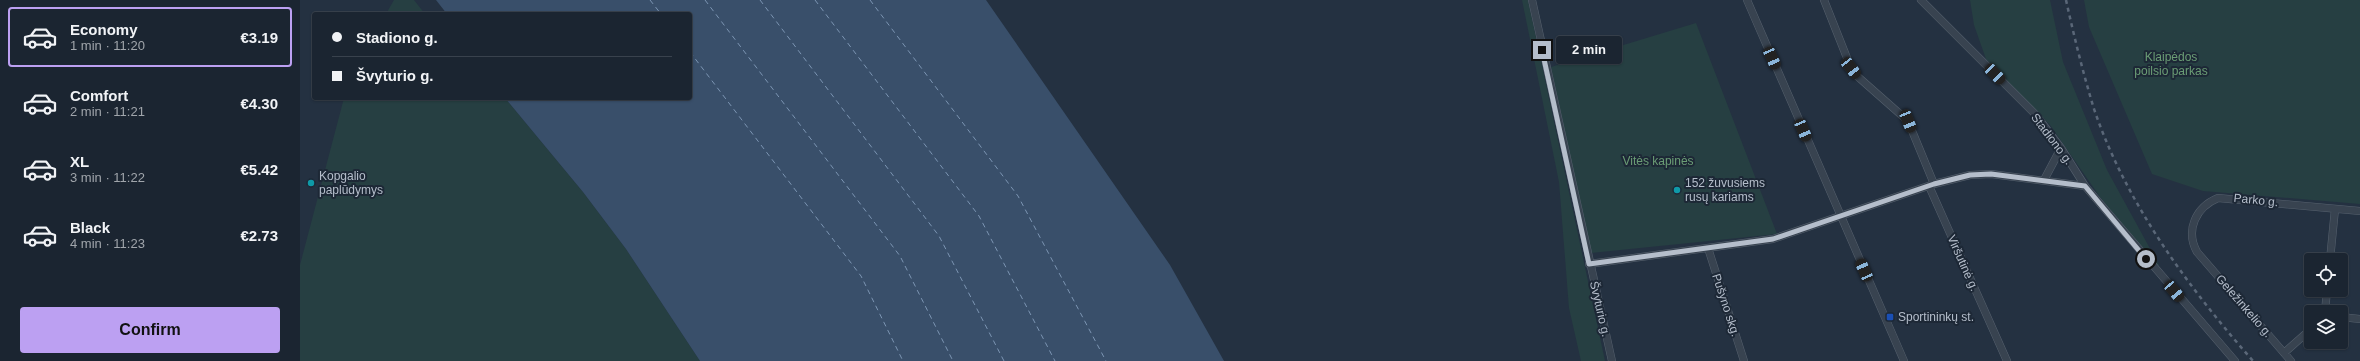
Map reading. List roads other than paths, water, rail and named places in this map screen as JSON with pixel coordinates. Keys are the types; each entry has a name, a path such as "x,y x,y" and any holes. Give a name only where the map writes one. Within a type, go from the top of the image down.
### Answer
{"street":[{"name":"Švyturio g.","path":"1532,0 1589,264 1612,361"},
{"path":"1746,0 1904,361"},
{"path":"1824,0 1851,68 1857,76 1908,121 1931,185"},
{"name":"Stadiono g.","path":"1921,0 2036,116 2061,148 2085,186 2234,361"},
{"path":"2044,180 2061,148"},
{"path":"1589,264 1773,239 1931,185 1981,174 2044,180 2085,186"},
{"name":"Viršutinė g.","path":"1931,185 2007,361"},
{"name":"Parko g.","path":"2197,252 2191,239 2194,220 2202,206 2218,198 2360,211"},
{"path":"2331,253 2335,209"},
{"name":"Pušyno skg.","path":"1708,248 1744,361"},
{"name":"Geležinkelio g.","path":"2197,252 2292,361"},
{"path":"2348,318 2360,319"},
{"path":"2284,353 2304,335"}],"water":[{"path":"436,0 986,0 1170,265 1224,361 700,361 626,249 583,192 507,100 692,100 692,12 445,12"}],"railway":[{"path":"2066,0 2094,109 2107,144 2123,178 2141,211 2183,274 2205,304 2253,361"}],"place":[{"name":"Kopgalio paplūdymys","path":"311,183"},
{"name":"152 žuvusiems rusų kariams","path":"1677,190"},
{"name":"Sportininkų st.","path":"1890,317"}],"park label":[{"name":"Klaipėdos poilsio parkas","path":"2171,64"},
{"name":"Vitės kapinės","path":"1658,161"}]}
